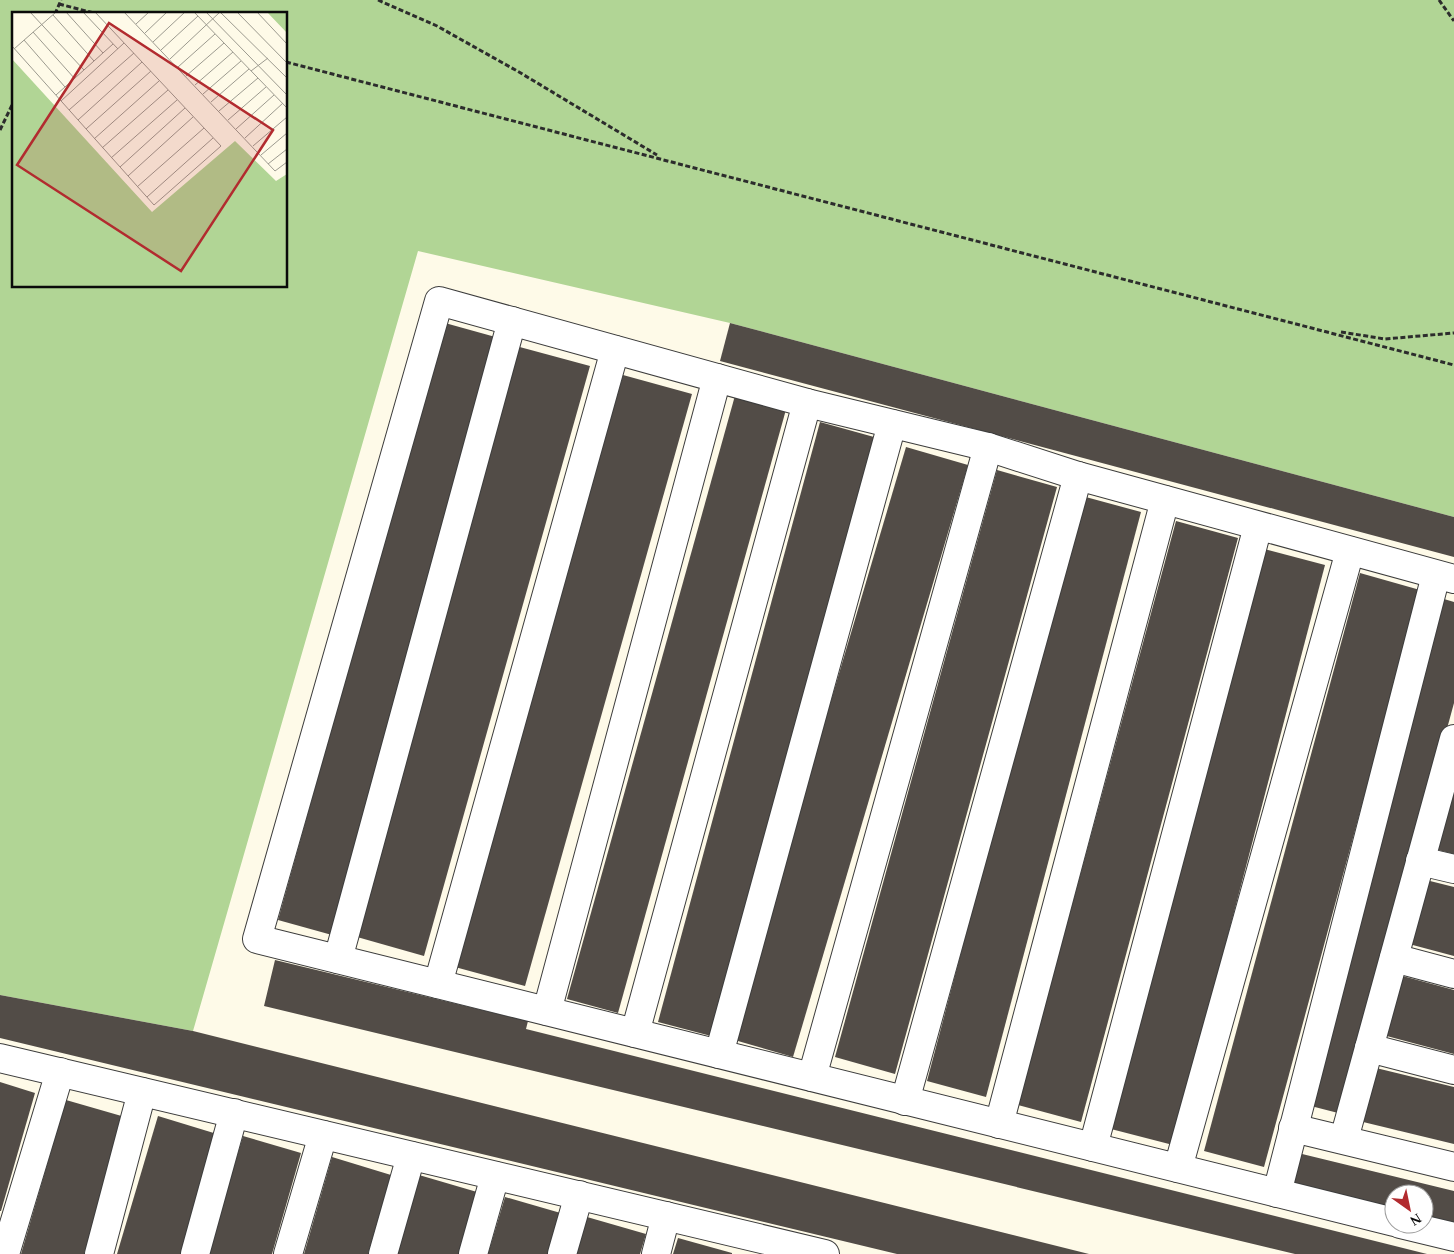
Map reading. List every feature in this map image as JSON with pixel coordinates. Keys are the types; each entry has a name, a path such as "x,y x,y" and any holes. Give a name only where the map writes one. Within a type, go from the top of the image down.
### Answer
{"lane":[{"path":"1277,1193 1293,1128 1445,577 1078,476 988,447 807,403 439,301 257,939 905,1101 1384,1220"},
{"path":"338,959 512,322"},
{"path":"438,984 615,350"},
{"path":"547,1011 717,378"},
{"path":"636,1033 807,403"},
{"path":"719,1054 892,424"},
{"path":"812,1077 988,447"},
{"path":"905,1101 1078,476"},
{"path":"999,1124 1166,500"},
{"path":"1093,1147 1258,526"},
{"path":"1178,1168 1350,551"},
{"path":"1344,1139 1420,861 1450,772 1454,739"},
{"path":"1420,861 1454,869"},
{"path":"1394,958 1454,974"},
{"path":"1369,1048 1454,1070"},
{"path":"0,1058 666,1216 753,1246 826,1254"},
{"path":"5,1254 60,1072"},
{"path":"99,1254 142,1092"},
{"path":"195,1254 234,1114"},
{"path":"1293,1128 1454,1167"},
{"path":"288,1254 323,1135"},
{"path":"383,1254 411,1156"},
{"path":"473,1254 495,1176"},
{"path":"562,1254 579,1195"},
{"path":"656,1254 666,1216"},
{"path":"1434,1233 1454,1238"}],"path":[{"path":"378,0 437,26 662,158"},
{"path":"1439,0 1454,21"},
{"path":"60,2 92,12"},
{"path":"288,63 1326,330 1454,365"},
{"path":"0,130 12,105"},
{"path":"1326,330 1385,339 1454,333"}],"green space":[{"path":"0,0 1454,0 1454,517 730,323 418,251 193,1031 0,995"}],"building":[{"path":"445,323 499,338 332,935 278,920"},
{"path":"730,323 1454,517 1454,557 720,361"},
{"path":"516,346 590,366 424,956 350,935"},
{"path":"623,375 692,394 525,986 455,967"},
{"path":"736,392 787,406 618,1013 567,999"},
{"path":"820,422 874,437 711,1036 658,1022"},
{"path":"906,447 968,465 793,1057 731,1039"},
{"path":"997,470 1057,487 895,1074 835,1057"},
{"path":"1082,496 1141,512 986,1097 927,1081"},
{"path":"1176,521 1238,538 1081,1122 1018,1105"},
{"path":"1264,549 1325,565 1173,1145 1111,1129"},
{"path":"1360,573 1420,590 1264,1167 1204,1151"},
{"path":"1444,599 1454,602 1454,703 1342,1114 1307,1105"},
{"path":"1454,790 1454,854 1434,849"},
{"path":"1426,880 1454,887 1454,956 1409,944"},
{"path":"275,960 528,1021 526,1029 1427,1254 1295,1254 264,1006"},
{"path":"1399,975 1454,990 1454,1054 1383,1035"},
{"path":"0,995 193,1031 1089,1254 897,1254 0,1038"},
{"path":"1372,1067 1454,1087 1454,1144 1359,1121"},
{"path":"0,1082 35,1093 1,1211 0,1211"},
{"path":"66,1100 125,1117 84,1254 21,1254"},
{"path":"158,1116 217,1134 181,1254 117,1254"},
{"path":"243,1136 301,1153 272,1254 208,1254"},
{"path":"1298,1153 1425,1184 1384,1184 1384,1209 1290,1186"},
{"path":"332,1157 391,1175 368,1254 304,1254"},
{"path":"419,1175 477,1192 459,1254 395,1254"},
{"path":"1434,1186 1454,1191 1454,1225 1434,1220"},
{"path":"505,1197 564,1214 552,1254 488,1254"},
{"path":"587,1217 646,1234 640,1254 576,1254"},
{"path":"678,1238 732,1253 732,1254 673,1254"}]}
